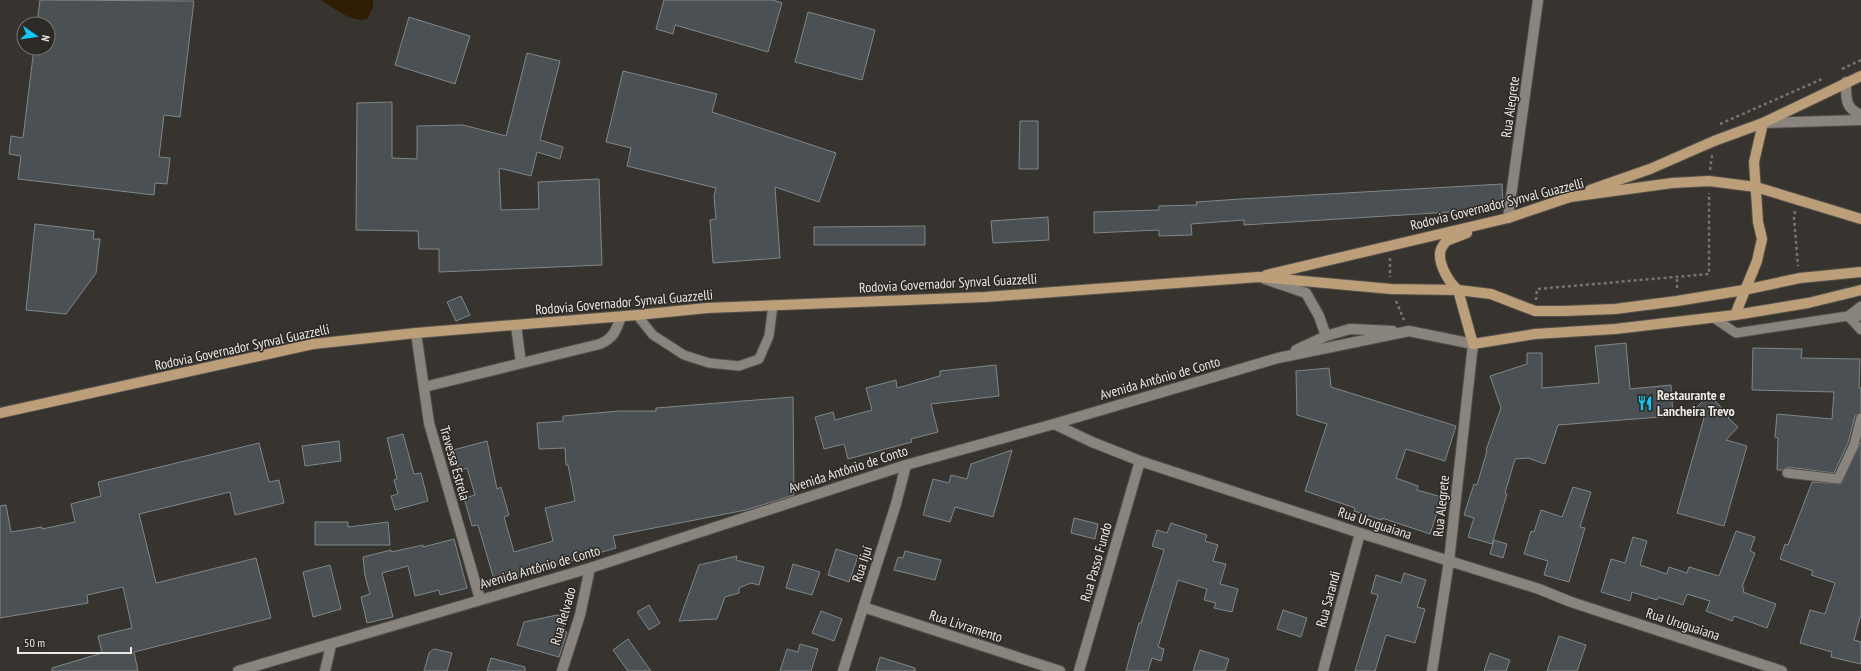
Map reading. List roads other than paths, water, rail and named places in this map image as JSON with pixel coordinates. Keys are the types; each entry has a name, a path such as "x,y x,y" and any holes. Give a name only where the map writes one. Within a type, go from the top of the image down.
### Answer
{"main road":[{"path":"1570,197 1650,169 1714,140 1763,123 1861,76"},
{"path":"1735,316 1744,290 1757,261 1762,239 1758,222 1754,162 1763,123"},
{"name":"Rodovia Governador Synval Guazzelli","path":"0,413 313,344 416,333 621,317 707,308 985,297 1259,277 1508,218 1570,197 1672,183 1709,181 1756,187 1861,219"},
{"path":"1508,218 1446,241 1440,251 1441,263 1452,286 1458,290 1473,344 1535,334 1615,329 1735,316 1808,303 1861,290"},
{"name":"Rodovia Governador Synval Guazzelli","path":"1259,277 1391,289 1458,290 1491,294 1535,311 1615,309 1744,290 1800,278 1861,272"}],"street":[{"name":"Rua Alegrete","path":"1508,218 1538,0"},
{"path":"1846,82 1846,100 1851,111 1861,115"},
{"path":"1763,123 1861,120"},
{"path":"1259,277 1306,293 1319,316 1326,336"},
{"path":"424,387 608,341 613,336 621,317"},
{"path":"516,325 521,363"},
{"path":"1278,358 1326,336 1350,329 1409,331"},
{"name":"Avenida Antônio de Conto","path":"238,671 590,568 906,465 1054,424 1278,358 1409,331 1473,344"},
{"name":"Travessa Estrela","path":"416,333 428,423 480,599"},
{"name":"Rua Alegrete","path":"1432,671 1449,561 1473,344"},
{"name":"Rua Uruguaiana","path":"1054,424 1092,442 1140,461 1360,534 1539,589 1571,602 1782,671"},
{"name":"Rua Passo Fundo","path":"1079,671 1140,461"},
{"name":"Rua Ijuí","path":"843,671 896,504 906,465"},
{"name":"Rua Sarandi","path":"1323,671 1360,534"},
{"name":"Rua Relvado","path":"562,671 580,615 590,568"},
{"name":"Rua Livramento","path":"863,607 1060,671"},
{"path":"325,671 331,645"}],"lane":[{"path":"637,315 653,336 684,355 708,363 739,366 759,359 769,336 773,305"},
{"path":"1848,316 1861,306"},
{"path":"1848,316 1861,330"},
{"path":"1714,318 1736,333 1848,316 1861,316"},
{"path":"1787,473 1838,479 1854,445 1861,418"}],"place":[{"name":"Restaurante e Lancheira Trevo","path":"1645,403"}]}
